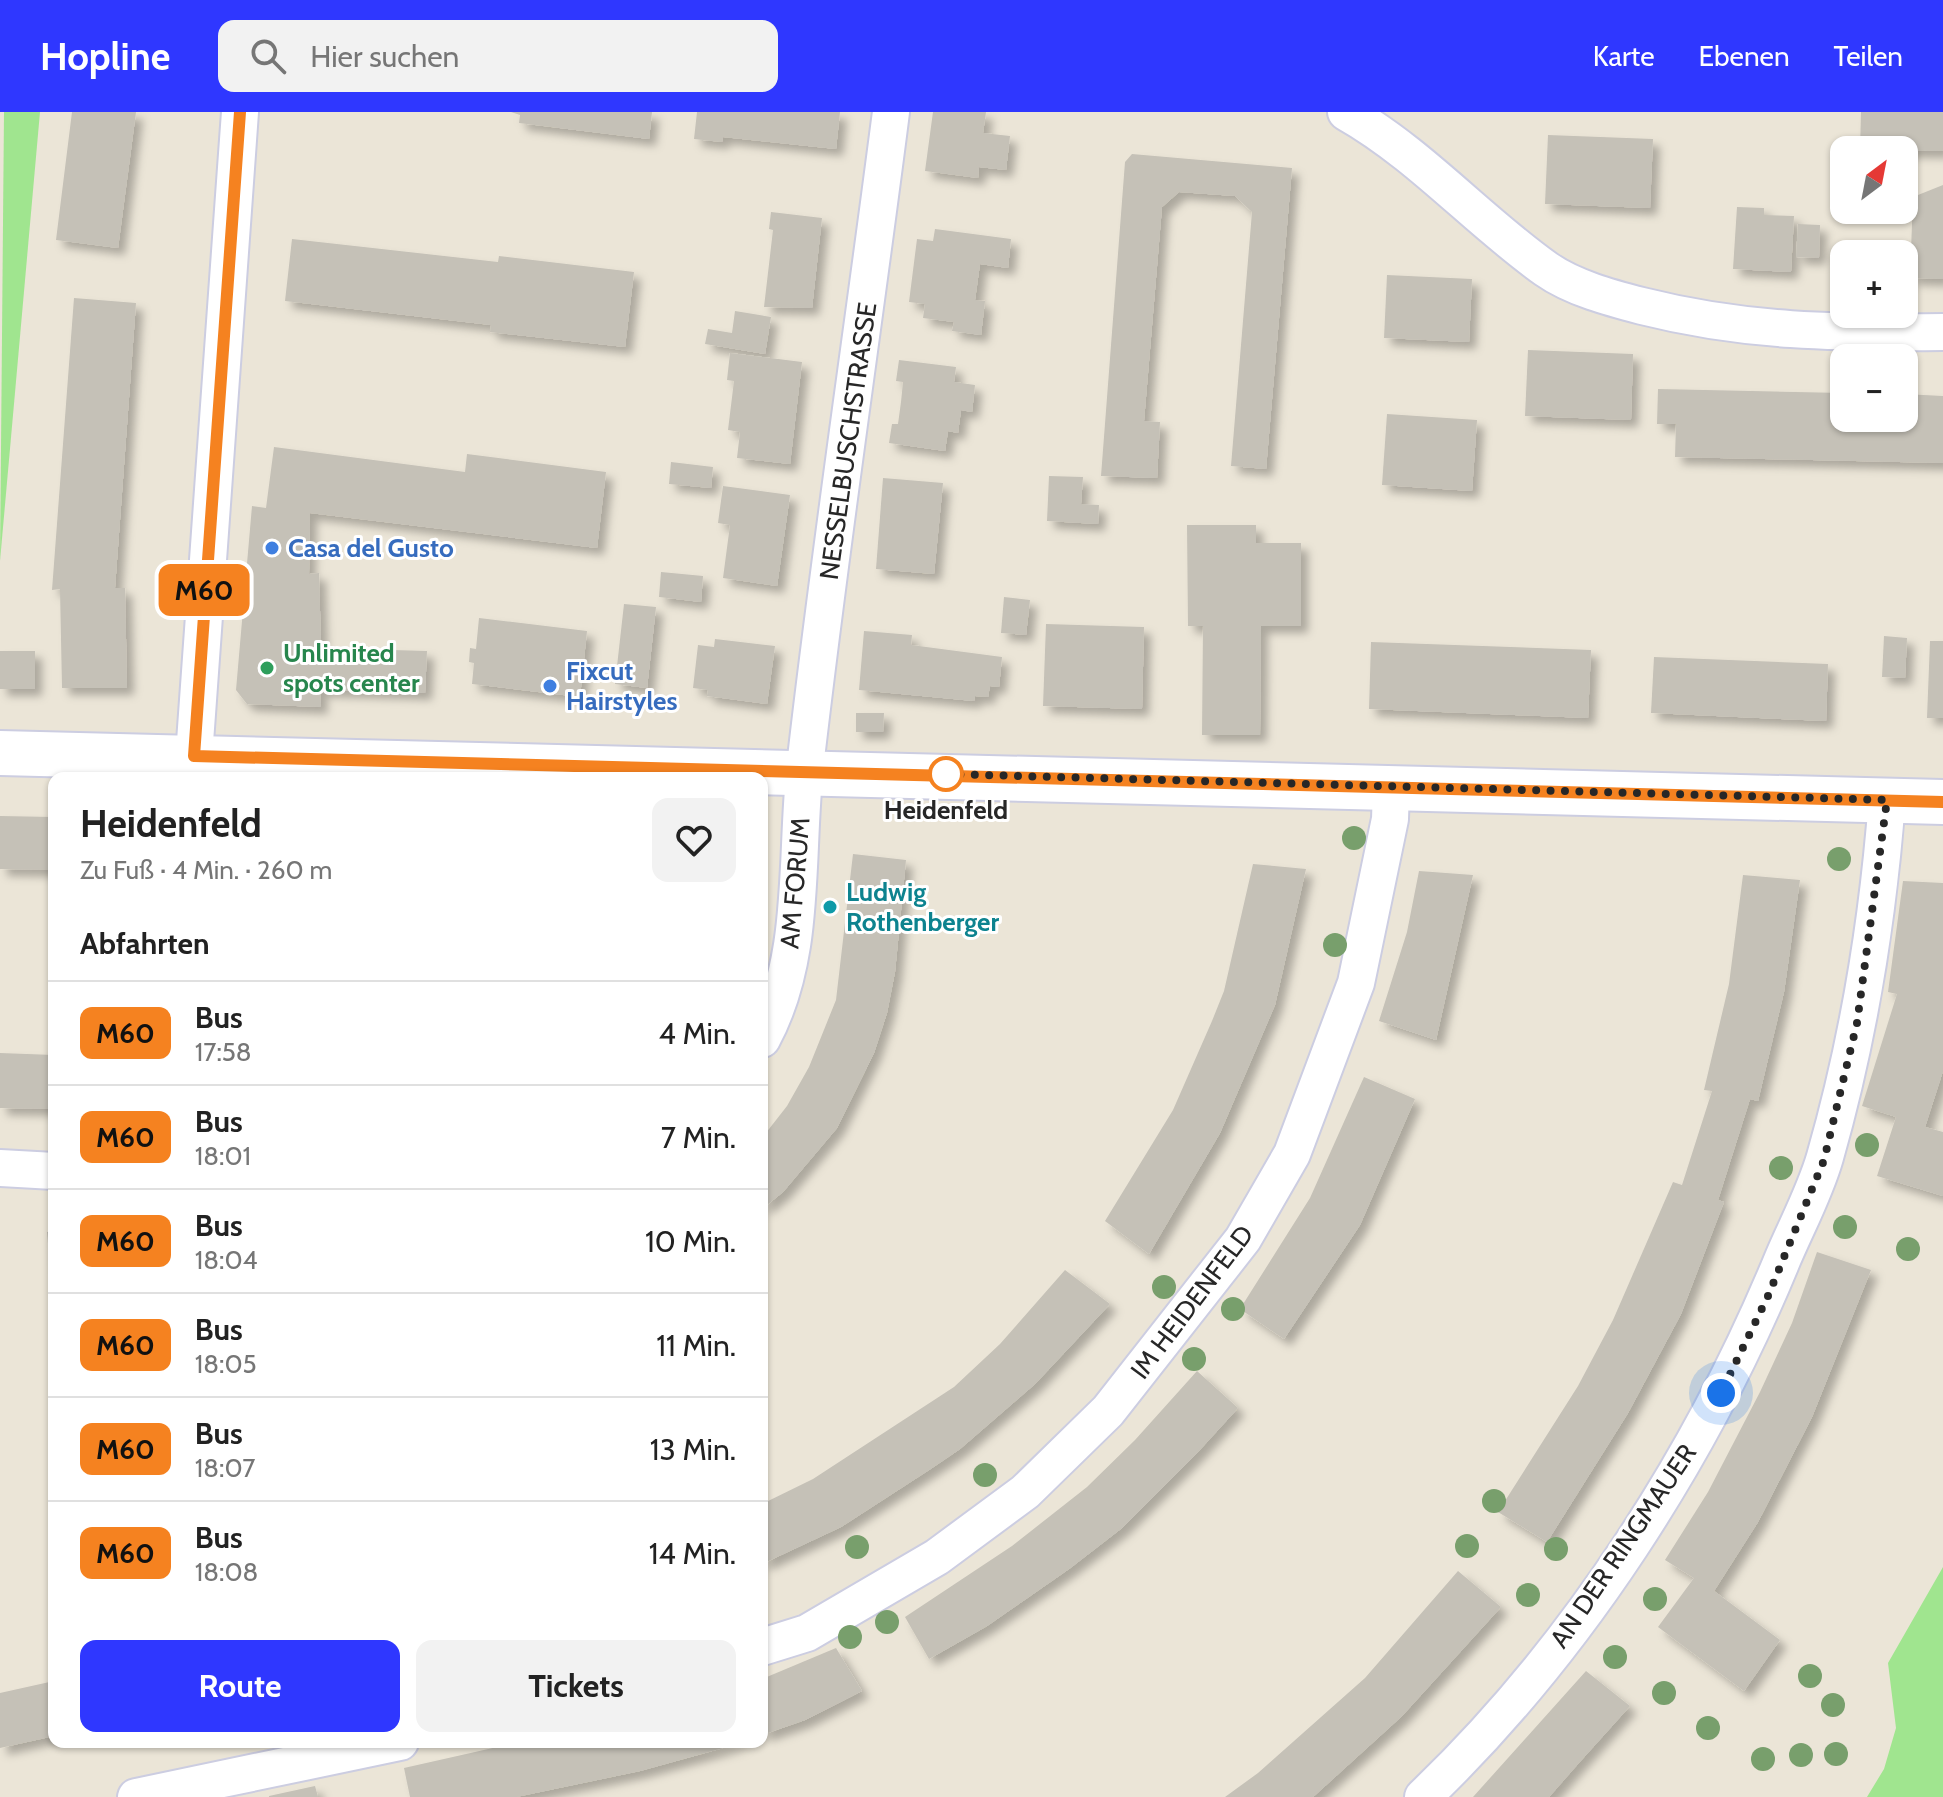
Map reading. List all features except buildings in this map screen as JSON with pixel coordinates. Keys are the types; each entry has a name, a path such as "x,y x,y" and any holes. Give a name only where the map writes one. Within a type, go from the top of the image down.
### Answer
{"street":[{"path":"194,756 240,112"},
{"name":"NESSELBUSCHSTRASSE","path":"805,770 891,112"},
{"path":"1346,112 1382,132 1548,271 1608,297 1710,323 1840,333 1943,332"},
{"path":"0,753 805,770 1391,789 1943,802"},
{"name":"AM FORUM","path":"768,1028 774,1017 795,935 805,770"},
{"name":"IM HEIDENFELD","path":"768,1645 807,1633 911,1573 1025,1492 1108,1411 1243,1239 1292,1154 1356,983 1390,819 1391,789"},
{"name":"AN DER RINGMAUER","path":"1423,1797 1526,1688 1581,1615 1673,1478 1739,1358 1824,1160 1857,1023 1887,800"},
{"path":"0,1168 48,1171"},
{"path":"136,1797 371,1748"}],"green space":[{"path":"4,112 40,112 0,561"},
{"path":"1943,1567 1943,1797 1867,1797 1884,1769 1896,1728 1888,1663"}],"bus line":[{"name":"M60","path":"240,112 194,756 1943,802"}],"place":[{"name":"Casa del Gusto","path":"272,548"},
{"name":"Unlimited spots center","path":"267,668"},
{"name":"Fixcut Hairstyles","path":"550,686"},
{"name":"Heidenfeld","path":"946,774"},
{"name":"Ludwig Rothenberger","path":"830,907"}],"route":[{"path":"946,774 1887,800 1857,1023 1824,1160 1768,1296 1721,1393"}]}
